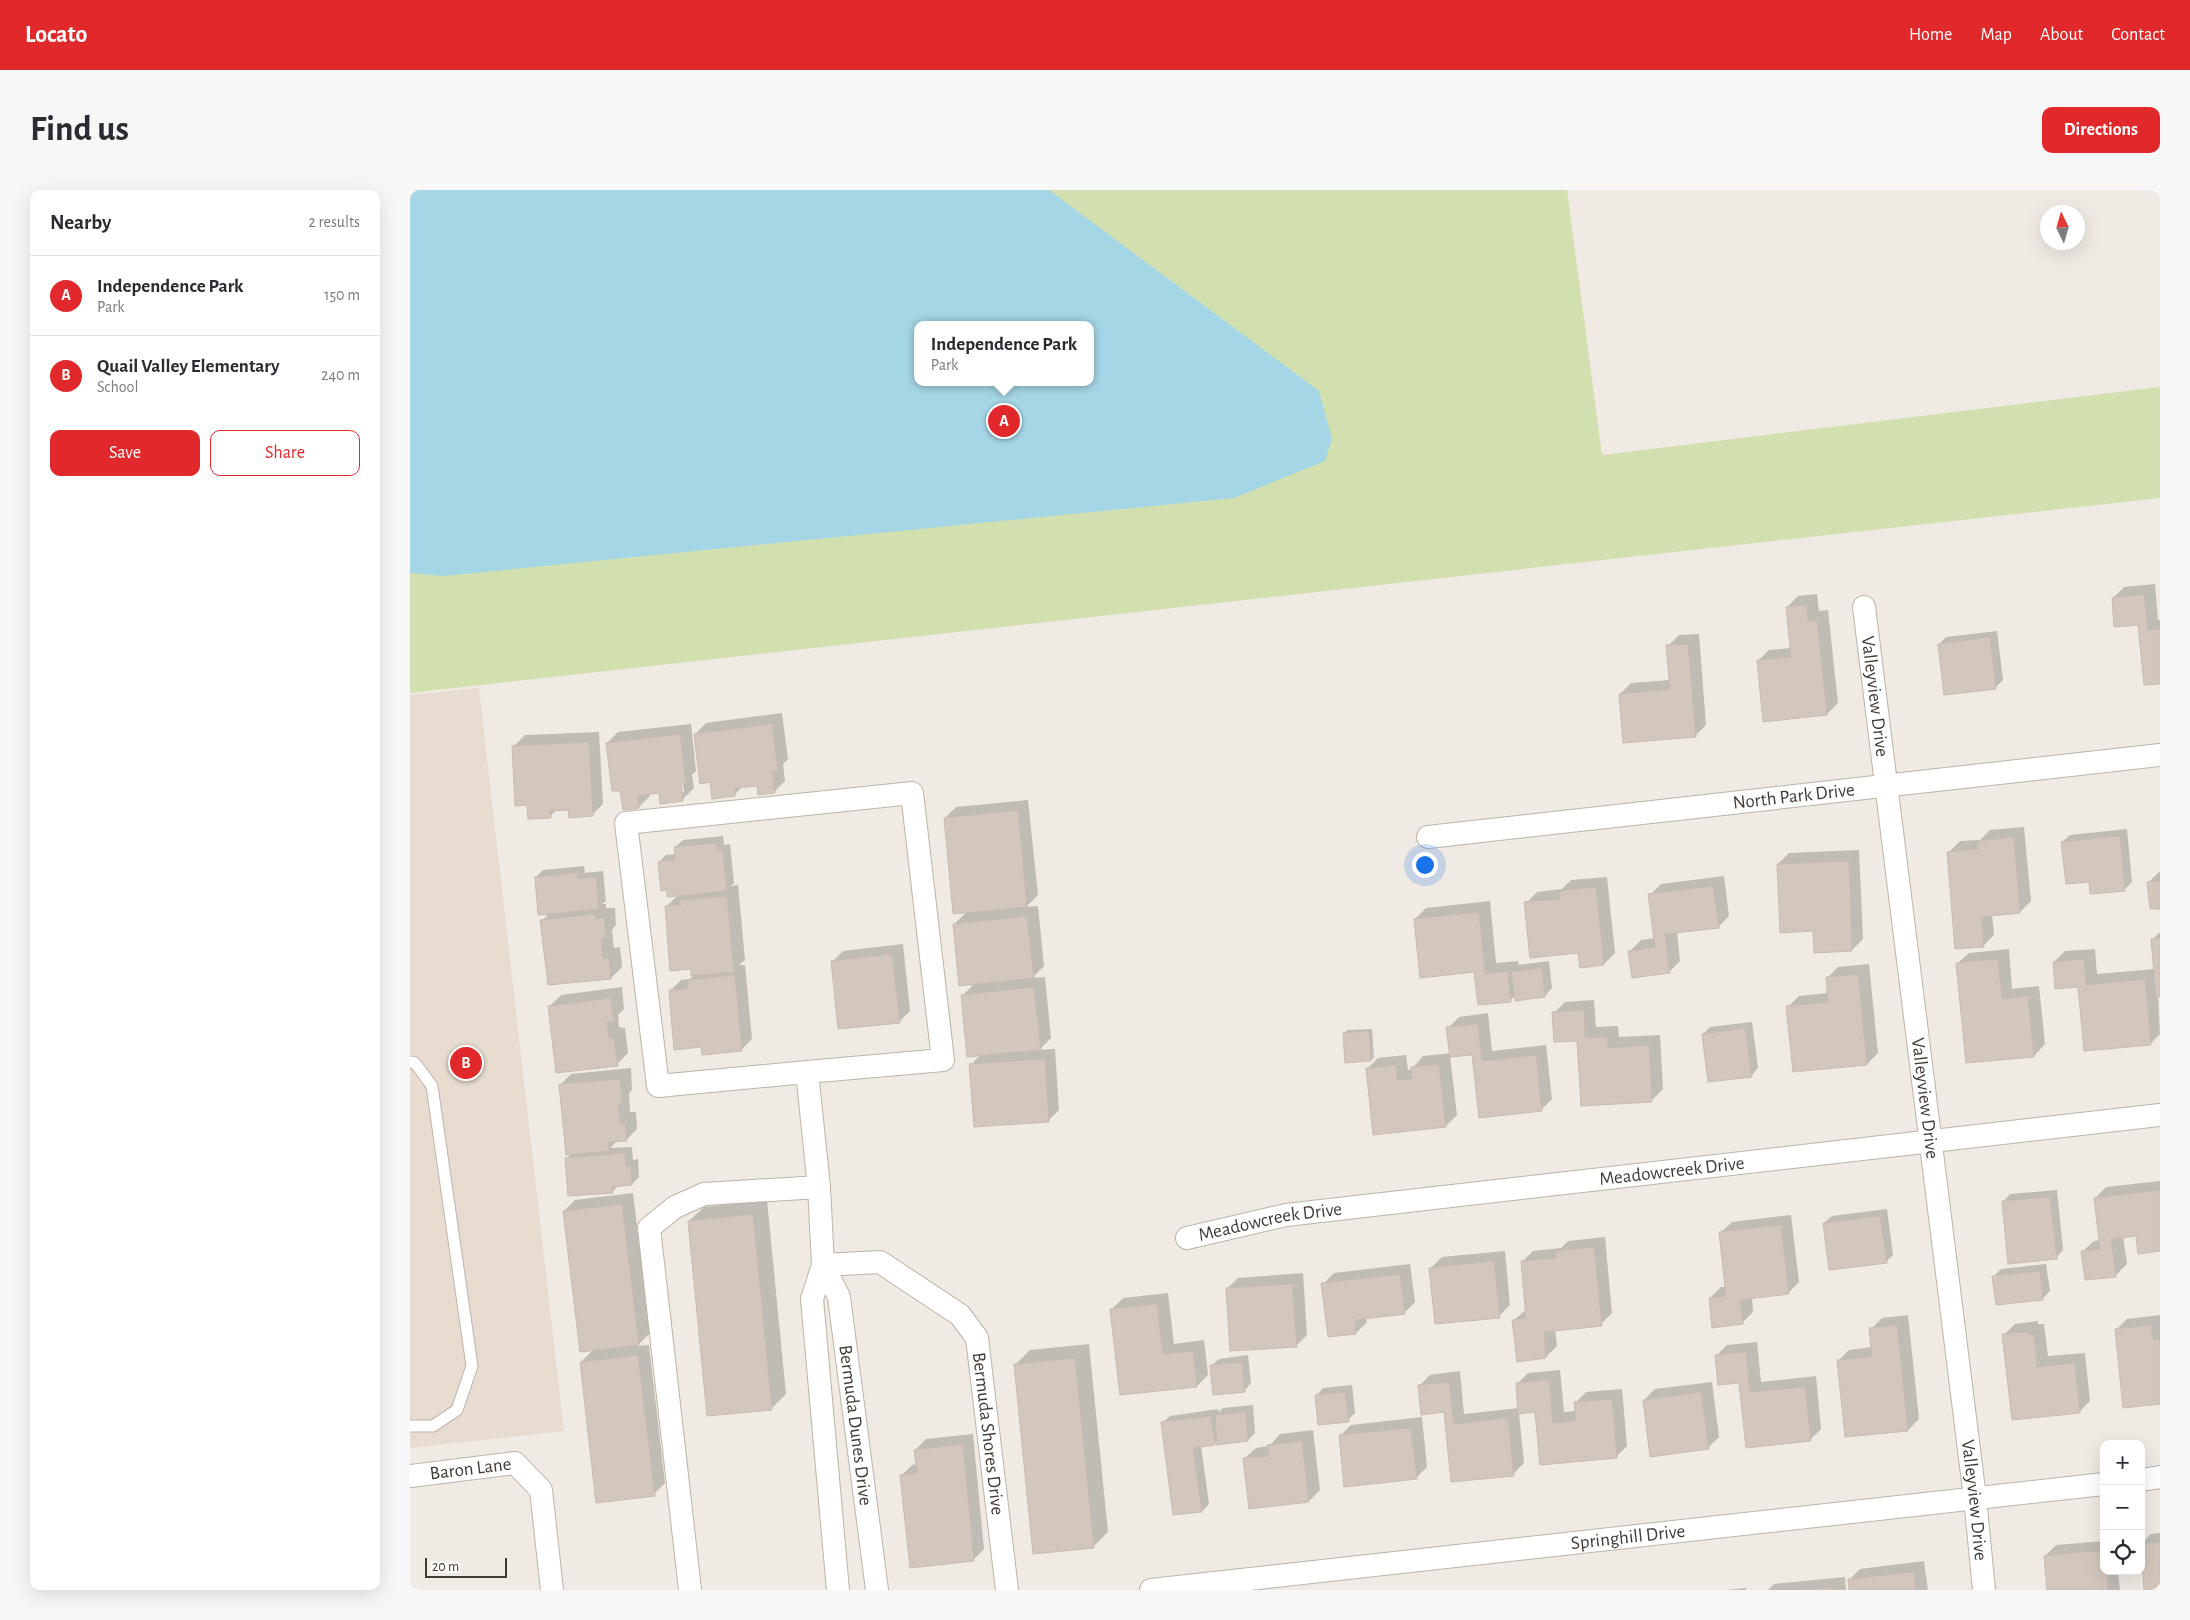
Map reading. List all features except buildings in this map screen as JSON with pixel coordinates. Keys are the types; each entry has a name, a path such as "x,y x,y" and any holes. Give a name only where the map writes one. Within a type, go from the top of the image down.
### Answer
{"street":[{"name":"Valleyview Drive","path":"1864,607 1975,1498 1984,1590"},
{"name":"North Park Drive","path":"1428,837 2160,755"},
{"path":"912,793 943,1060 806,1072 658,1086 626,823 912,793"},
{"name":"Bermuda Dunes Drive","path":"806,1072 819,1187 822,1264 812,1299 838,1590"},
{"name":"Meadowcreek Drive","path":"1187,1238 1286,1215 2160,1114"},
{"path":"690,1590 649,1228 675,1207 704,1194 819,1187"},
{"name":"Bermuda Shores Drive","path":"822,1264 880,1262 960,1315 977,1338 1007,1590"},
{"name":"Bermuda Dunes Drive","path":"822,1264 839,1298 877,1590"},
{"name":"Baron Lane","path":"410,1476 515,1463 541,1490 552,1590"},
{"path":"2145,1480 2160,1478"},
{"name":"Springhill Drive","path":"1151,1590 2100,1484"}],"lane":[{"path":"410,1062 415,1063 432,1086 472,1366 456,1410 433,1426 410,1426"}],"shaded area":[{"path":"479,688 564,1431 410,1448 410,695"}],"green space":[{"path":"410,190 1567,190 1602,455 2160,387 2160,498 410,693"}],"water":[{"path":"410,190 1049,190 1319,391 1332,439 1325,461 1234,498 443,576 410,573"}],"place":[{"name":"Independence Park","path":"1004,421"},
{"name":"Quail Valley Elementary","path":"466,1063"}]}
